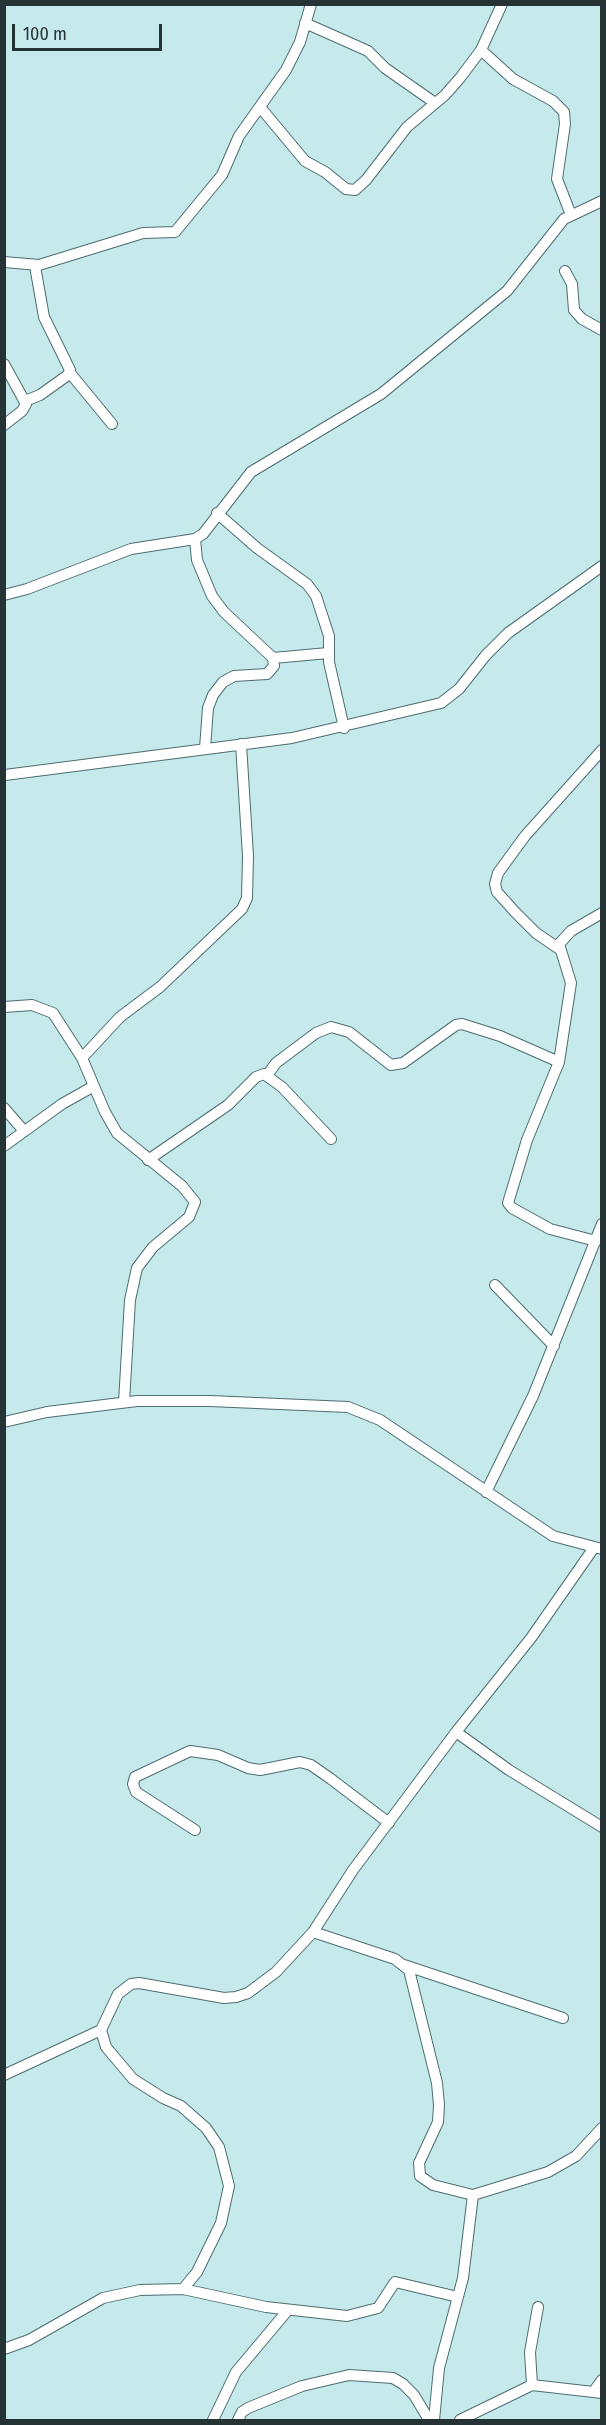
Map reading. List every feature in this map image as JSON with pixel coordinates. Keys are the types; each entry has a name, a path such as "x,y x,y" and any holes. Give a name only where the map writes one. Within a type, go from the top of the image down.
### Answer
{"street":[{"path":"4,262 35,266 143,233 175,232 222,175 239,136 295,54 311,4"},
{"path":"260,107 305,161 350,190 359,188 407,127 445,95 481,50 502,4"},
{"path":"305,22 368,51 385,68 435,103"},
{"path":"481,50 513,79 553,101 564,112 566,124 557,179 571,215"},
{"path":"4,595 27,589 131,549 195,539 203,534 251,472 381,394 507,291 549,235 571,215 602,201"},
{"path":"35,266 44,317 70,373 112,424"},
{"path":"565,271 572,284 574,310 582,319 602,330"},
{"path":"4,364 25,401 25,408 4,425"},
{"path":"25,401 40,395 70,373"},
{"path":"217,513 312,589 320,603 329,636 328,652 344,728"},
{"path":"195,539 197,560 212,596 224,612 273,658 273,671 267,674 234,676 223,682 213,695 205,727 205,748"},
{"path":"5,775 292,738 344,728 441,702 459,689 486,655 508,633 602,566"},
{"path":"273,658 328,652"},
{"path":"82,1058 120,1017 160,987 242,909 247,898 248,856 241,744"},
{"path":"596,1240 550,1229 512,1208 508,1203 527,1140 559,1062 571,983 558,948 536,933 497,892 498,873 525,836 602,750"},
{"path":"558,948 562,939 571,931 602,913"},
{"path":"4,1007 32,1005 52,1013 82,1058 117,1133 182,1186 195,1202 189,1217 153,1247 138,1268 130,1300 124,1402"},
{"path":"148,1160 228,1105 256,1077 268,1074 276,1063 316,1033 331,1027 349,1032 391,1065 403,1064 456,1025 462,1024 500,1036 559,1062"},
{"path":"268,1074 331,1139"},
{"path":"4,1146 62,1104 94,1086"},
{"path":"4,1108 24,1131"},
{"path":"486,1492 554,1346 602,1224"},
{"path":"495,1285 554,1346"},
{"path":"4,1422 47,1412 124,1402 210,1401 258,1405 330,1405 360,1410 388,1425 553,1536 597,1549 531,1638 456,1732 312,1932 276,1972 248,1993 236,1997 131,1984 118,1994 101,2030 4,2075"},
{"path":"456,1732 509,1770 602,1827"},
{"path":"195,1830 136,1792 133,1784 135,1777 190,1751 218,1755 248,1768 260,1770 300,1762 311,1765 332,1779 389,1823"},
{"path":"312,1932 563,2018"},
{"path":"405,1965 413,1980 437,2083 439,2105 438,2122 419,2163 420,2176 433,2185 473,2195 548,2172 576,2156 602,2128"},
{"path":"101,2030 106,2047 133,2079 163,2098 181,2106 206,2128 219,2147 226,2167 229,2186 221,2223 197,2272 183,2289"},
{"path":"432,2421 439,2368 465,2267 473,2195"},
{"path":"4,2349 29,2340 103,2298 140,2290 183,2289 228,2300 288,2310 347,2316 372,2311 382,2303 395,2282 403,2282 458,2297"},
{"path":"532,2385 530,2352 538,2307"},
{"path":"213,2421 236,2372 288,2310"},
{"path":"238,2421 242,2412 248,2408 313,2382 350,2375 393,2378 404,2384 432,2421"},
{"path":"460,2421 532,2385 598,2392 602,2380"}]}
